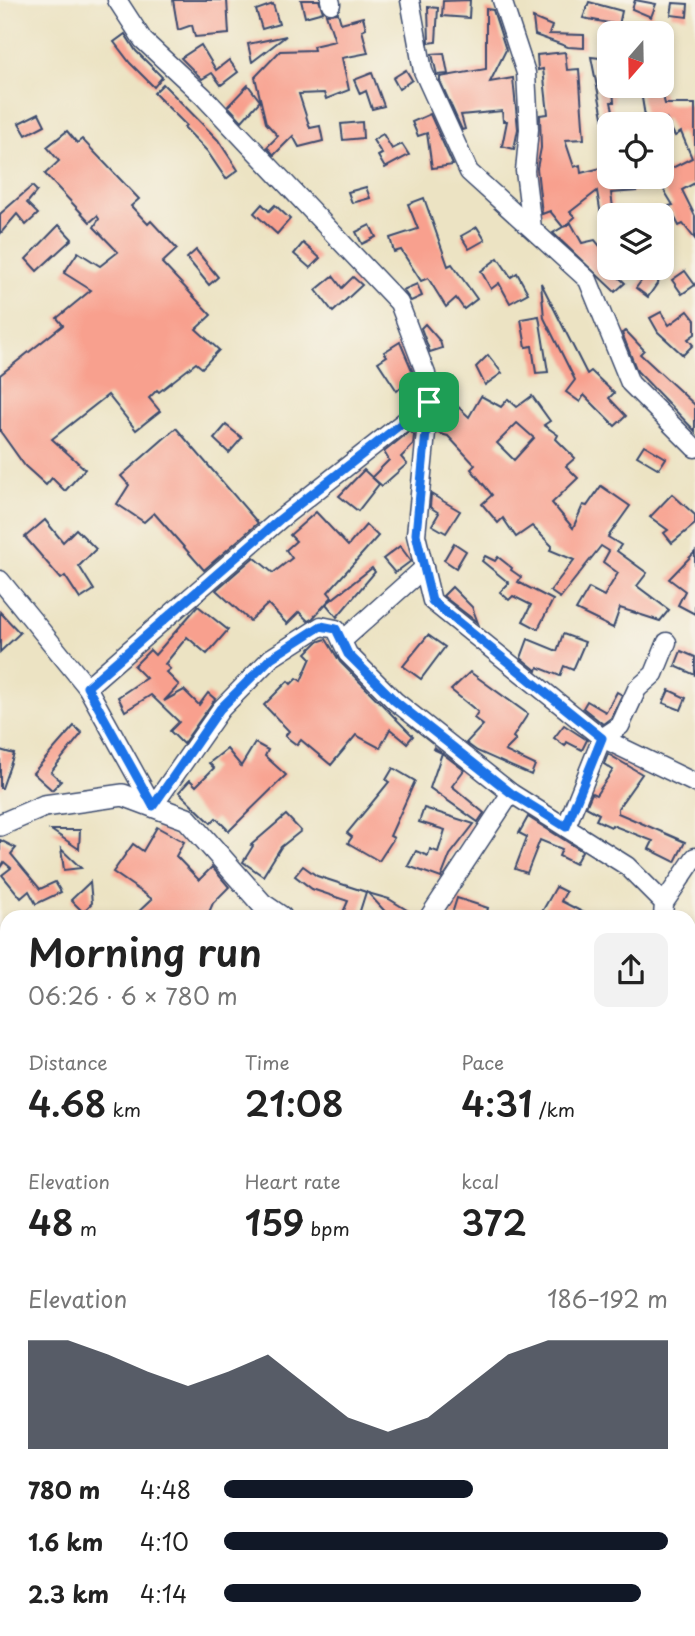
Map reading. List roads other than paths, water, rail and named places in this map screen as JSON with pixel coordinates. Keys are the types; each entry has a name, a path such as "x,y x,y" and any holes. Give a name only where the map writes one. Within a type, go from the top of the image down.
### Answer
{"street":[{"path":"117,0 144,40 203,96 400,303 426,374 429,402 416,534 432,601 602,738 695,783"},
{"path":"410,0 423,72 469,172 588,280 611,330 630,383 695,447"},
{"path":"502,0 526,74 529,129 525,171 532,228"},
{"path":"87,687 279,520 429,402"},
{"path":"342,641 424,568"},
{"path":"0,580 87,687 153,806"},
{"path":"153,806 220,709 271,658 321,626 336,629 348,654 395,701 511,793 627,866 664,910 695,857"},
{"path":"566,827 602,738 620,726 637,689 654,674 667,642"},
{"path":"434,910 511,793"},
{"path":"0,825 44,806 122,795 187,819 262,904 271,910"}]}
